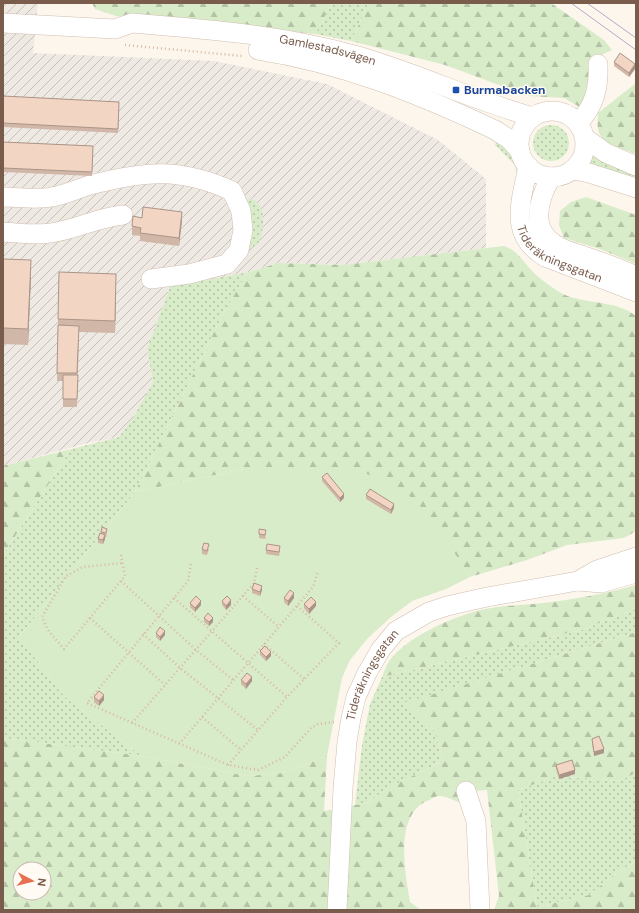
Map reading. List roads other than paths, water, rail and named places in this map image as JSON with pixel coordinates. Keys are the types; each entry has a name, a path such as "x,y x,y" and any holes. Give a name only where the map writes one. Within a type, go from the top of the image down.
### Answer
{"street":[{"name":"Gamlestadsvägen","path":"3,23 117,37 129,36 226,45 331,64 387,83 464,116 504,136 537,173 551,177"},
{"name":"Gamlestadsvägen","path":"117,37 132,23 242,34 326,48 389,66 504,109 533,117"},
{"path":"551,177 563,175 573,170 583,156 582,131 586,115 599,84 598,64"},
{"path":"524,158 521,134 525,125 533,117 543,112 560,111 570,116 582,131 606,153 636,166"},
{"name":"Tideräkningsgatan","path":"524,158 519,213 522,232 532,248 545,257 636,292"},
{"path":"573,170 589,173 636,188"},
{"path":"3,197 51,197 90,185 150,173 181,174 208,180 232,191 241,210 244,230 239,250 227,264 189,274 151,278"},
{"name":"Tideräkningsgatan","path":"551,177 540,200 538,212 539,221 546,237 559,246 636,276"},
{"path":"3,232 37,234 57,232 110,216 123,215"},
{"name":"Tideräkningsgatan","path":"578,581 597,570 636,557"},
{"name":"Tideräkningsgatan","path":"337,910 347,742 356,697 367,673 381,649 396,632 428,612 487,597 578,581 600,583 636,573"},
{"path":"466,791 476,821 480,910"}],"tram line":[{"path":"571,3 636,50"},
{"path":"587,3 636,38"}],"place":[{"name":"Burmabacken","path":"456,90"}]}
